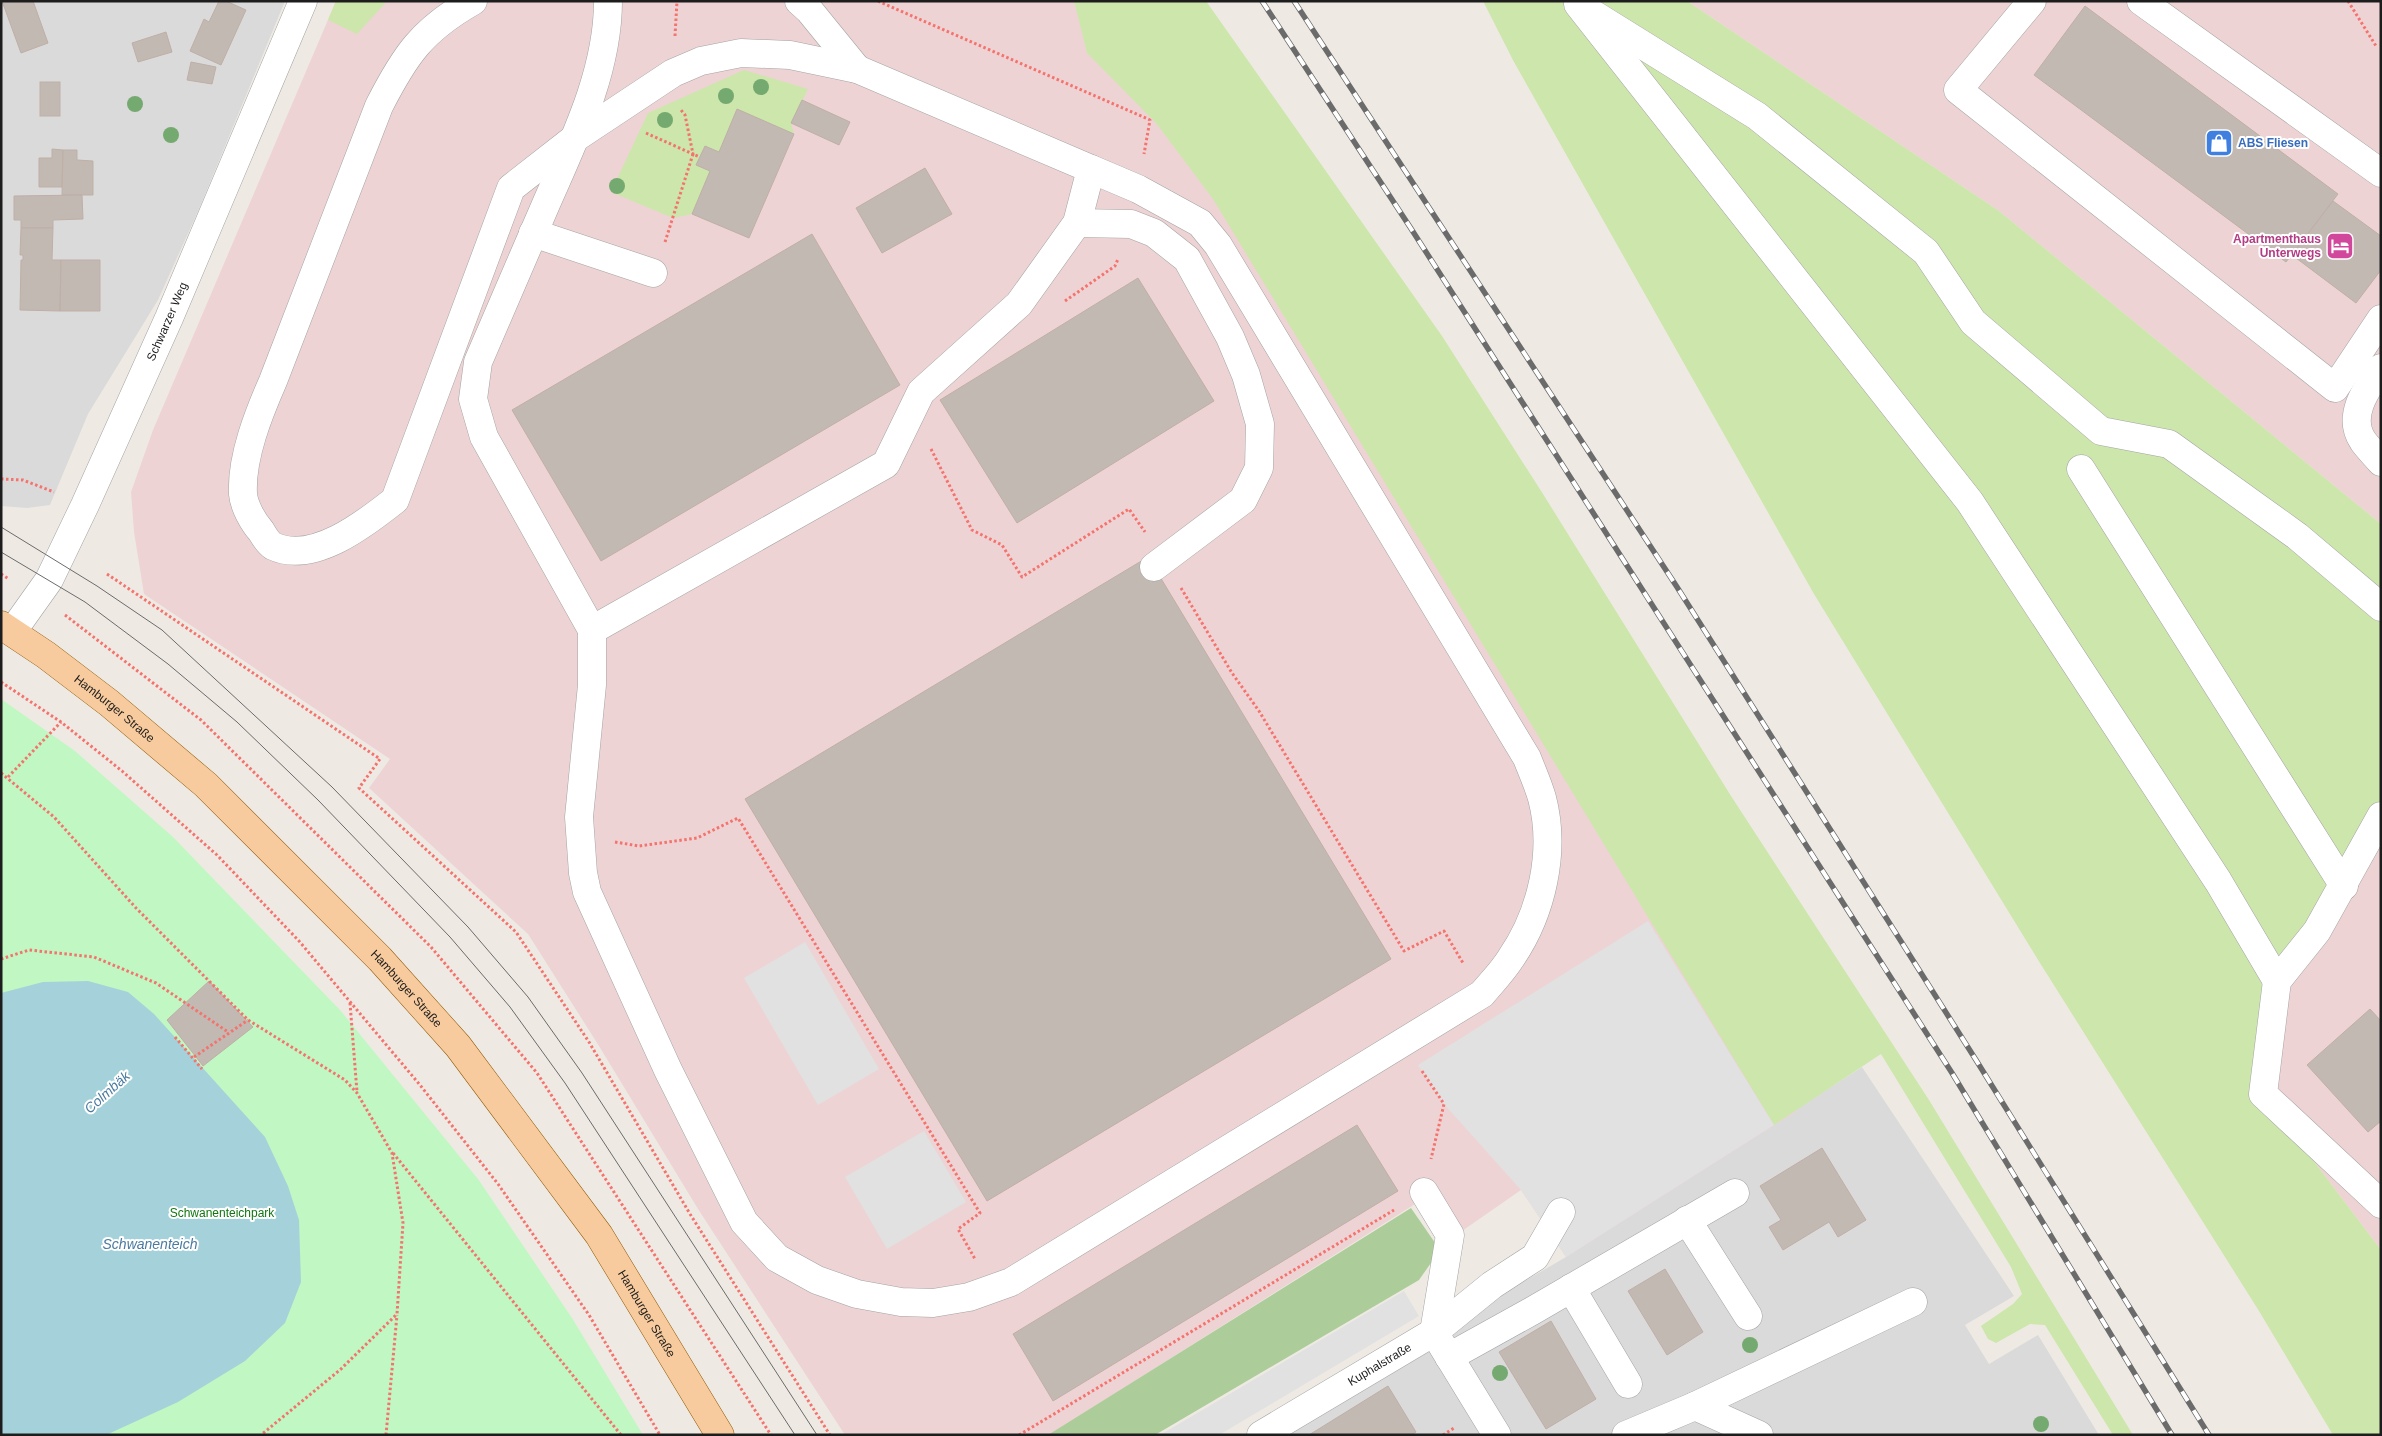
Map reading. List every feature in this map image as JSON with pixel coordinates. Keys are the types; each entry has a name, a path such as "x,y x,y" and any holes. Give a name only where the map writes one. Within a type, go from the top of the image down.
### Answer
{"main road":[{"name":"Hamburger Straße","path":"7,629 46,655 116,708 206,784 380,959 458,1046 599,1235 720,1435"}],"street":[{"name":"Schwarzer Weg","path":"7,629 49,580 85,505 169,318 303,1"},
{"path":"473,1 440,21 415,45 399,67 379,106 273,381 257,417 245,471 243,495 254,523 272,545 294,550 330,542 353,532 395,500 511,188 575,138 673,73 701,60 742,53 790,55 857,69 1138,189 1200,222 1218,245 1527,758 1542,798 1547,844 1540,899 1529,928 1511,959 1482,994 1010,1282 969,1297 934,1303 901,1302 857,1294 817,1280 777,1258 744,1222 668,1070 608,941 585,886 579,817 592,685 592,630 484,437 473,399 478,362 575,138 600,67 606,35 608,1"},
{"path":"799,1 809,10 857,69"},
{"path":"2032,1 1958,90 2335,388 2381,319"},
{"path":"2141,1 2381,173"},
{"path":"1578,3 1757,116 1926,252 1973,322 2101,431 2169,444 2297,536 2381,607"},
{"path":"1578,3 1970,502 2218,881 2277,981"},
{"path":"592,630 886,464 921,392 1019,304 1077,222 1091,169"},
{"path":"1077,222 1131,224 1154,233 1187,258 1230,337 1246,375 1260,424 1259,468 1243,500 1159,564"},
{"path":"533,234 653,273"},
{"path":"2381,368 2362,395 2357,421 2361,439 2381,462"},
{"path":"2081,469 2344,886"},
{"path":"2381,816 2344,886 2317,930 2277,981 2263,1094 2381,1204"},
{"path":"1424,1192 1450,1235 1434,1332 1497,1435"},
{"path":"1449,1357 1735,1193"},
{"name":"Kuphalstraße","path":"1261,1435 1434,1332 1492,1286 1535,1256 1561,1212"},
{"path":"1687,1220 1748,1316"},
{"path":"1571,1288 1628,1384"},
{"path":"1626,1435 1695,1406 1913,1302"},
{"path":"1695,1406 1759,1435"}],"path":[{"path":"676,12 677,1"},
{"path":"2348,1 2376,46"},
{"path":"653,273 694,154 685,114 675,103 672,88 673,73"},
{"path":"610,116 700,157"},
{"path":"931,441 931,450 972,530 1002,545 1022,577 1129,509 1159,564 1259,711 1404,951 1444,930"},
{"path":"1,479 23,480 47,489"},
{"path":"106,574 380,759 359,788 516,932 589,1042 690,1214 830,1435"},
{"path":"1,682 61,722 122,771 217,855 298,941 420,1085 498,1184 589,1315 660,1435"},
{"path":"8,778 61,722"},
{"path":"1,772 54,817 136,908 248,1020 345,1080 357,1092 392,1153 621,1435"},
{"path":"613,842 639,846 697,838 738,818 980,1213 958,1229 992,1289"},
{"path":"1,959 29,950 94,957 156,983 228,1032"},
{"path":"350,1002 357,1092"},
{"path":"194,1057 248,1020"},
{"path":"175,1037 194,1057 202,1069"},
{"path":"386,1435 403,1223 392,1153"},
{"path":"1020,1435 1424,1192"},
{"path":"261,1435 341,1369 397,1314"}],"shaded area":[{"path":"1,1 285,1 199,209 158,300 88,414 50,505 27,508 1,506"},
{"path":"336,1 1087,1 1299,297 1797,1111 1566,1257 1521,1190 1462,1231 1434,1192 1049,1435 845,1435 698,1209 599,1046 528,934 369,788 390,759 144,594 134,532 131,492 153,430"},
{"path":"1687,1 2381,1 2381,524 1999,211"},
{"path":"2381,816 2381,1250 2263,1094 2277,981"},
{"path":"1648,921 1774,1125 1566,1257 1521,1190 1444,1104 1418,1065"},
{"path":"805,942 879,1069 818,1105 744,978"},
{"path":"1862,1067 2014,1296 1965,1325 1989,1364 2038,1335 2099,1435 1261,1435 1566,1257"},
{"path":"924,1131 966,1202 887,1249 845,1177"},
{"path":"1404,1291 1419,1316 1219,1435 1160,1435"}],"green space":[{"path":"336,1 387,1 357,34 328,20"},
{"path":"1074,1 1206,1 1442,336 1731,796 1929,1100 2133,1435 2113,1435 2045,1325 2030,1324 1996,1343 1988,1339 1981,1326 2013,1304 2022,1294 2011,1267 1881,1054 1774,1125 1213,199 1156,123 1087,53"},
{"path":"1483,1 1687,1 1999,211 2381,524 2381,816 2277,981 2263,1094 2381,1250 2381,1435 2333,1435 2259,1311 2040,963 1814,594 1514,62"},
{"path":"744,70 808,89 791,123 794,134 737,110 719,152 705,146 697,165 710,171 692,214 673,218 611,192 648,113"},
{"name":"Schwanenteichpark","path":"1,699 75,751 173,837 340,1010 478,1179 572,1318 643,1435 1,1435"},
{"path":"1411,1208 1440,1250 1419,1280 1155,1435 1048,1435"}],"water":[{"name":"Schwanenteich","path":"88,981 128,992 154,1014 265,1137 288,1186 299,1220 301,1282 285,1323 245,1361 178,1402 106,1435 1,1435 1,993 43,982"}],"building":[{"path":"2,1 33,1 48,43 21,53"},
{"path":"219,1 226,1 246,10 221,65 190,51 204,19 209,22"},
{"path":"2085,6 2338,194 2286,262 2034,75"},
{"path":"166,32 172,52 138,62 132,43"},
{"path":"191,62 216,67 212,84 187,80"},
{"path":"40,82 60,82 60,116 40,116"},
{"path":"802,100 850,122 839,145 791,123"},
{"path":"737,109 794,134 749,238 692,214 710,171 696,165 705,146 719,152"},
{"path":"52,149 63,150 62,187 39,187 39,158 52,158"},
{"path":"63,150 77,150 77,160 93,161 93,195 62,195"},
{"path":"925,168 952,214 882,253 856,208"},
{"path":"82,195 83,219 53,220 53,228 21,228 21,220 14,220 14,196"},
{"name":"Apartmenthaus Unterwegs","path":"2333,201 2381,236 2381,270 2356,303 2292,255"},
{"path":"21,228 53,228 52,260 61,260 60,311 20,310 21,260 23,260 23,255 20,255"},
{"path":"812,234 900,385 601,561 512,410"},
{"path":"61,260 100,260 100,311 60,311"},
{"path":"1138,278 1214,401 1017,523 940,400"},
{"path":"1148,557 1391,959 987,1201 745,799"},
{"path":"209,981 253,1027 203,1066 167,1020"},
{"path":"2370,1009 2381,1021 2381,1121 2368,1132 2307,1065"},
{"path":"1357,1125 1398,1191 1053,1401 1013,1334"},
{"path":"1822,1148 1866,1220 1838,1237 1829,1222 1783,1250 1769,1227 1781,1220 1760,1186"},
{"path":"1665,1269 1703,1332 1667,1355 1628,1291"},
{"path":"1551,1321 1596,1399 1546,1429 1499,1352"},
{"path":"1388,1386 1416,1432 1412,1435 1309,1435"}],"tram line":[{"path":"1,527 97,586 162,630 332,787 468,927 528,997 582,1073 817,1435"},
{"path":"1,552 85,602 168,664 237,722 318,800 450,937 510,1007 565,1083 795,1435"}],"railway":[{"path":"1262,1 1410,227 1952,1073 2172,1435"},
{"path":"1294,1 1677,587 1976,1060 2209,1435"}],"place":[{"name":"ABS Fliesen","path":"2219,143"},
{"name":"Apartmenthaus Unterwegs","path":"2340,246"}],"water label":[{"name":"Colmbäk","path":"107,1092"}]}
